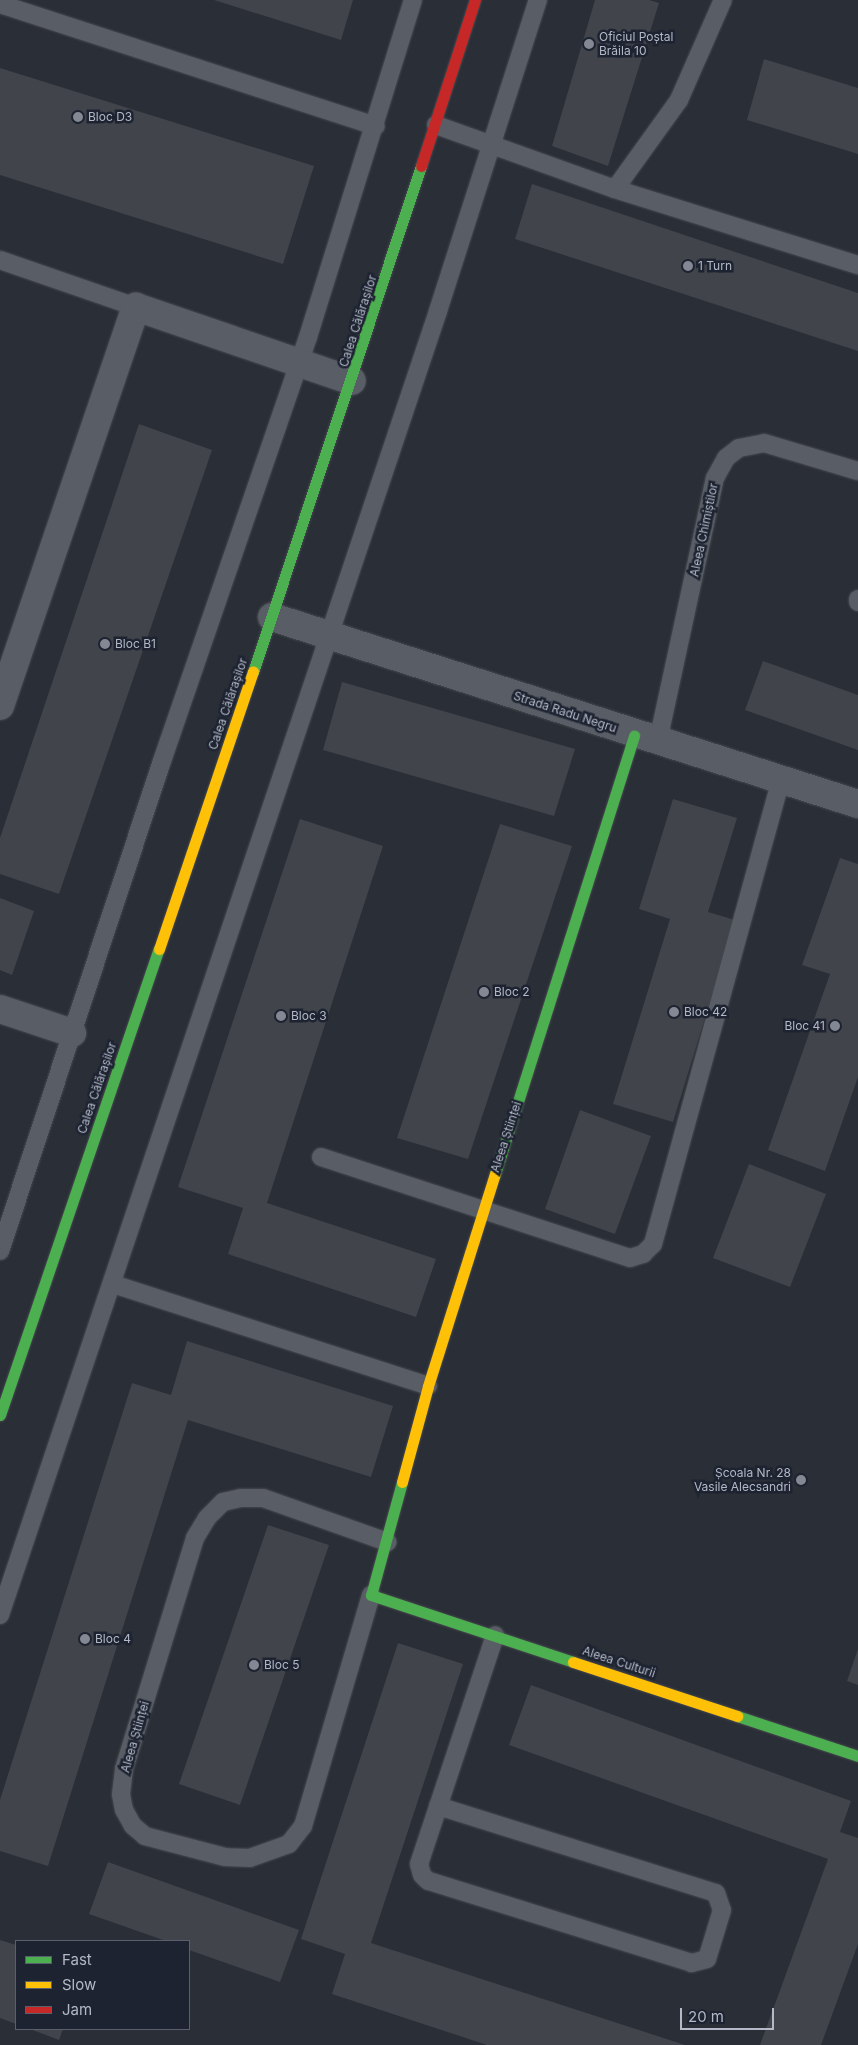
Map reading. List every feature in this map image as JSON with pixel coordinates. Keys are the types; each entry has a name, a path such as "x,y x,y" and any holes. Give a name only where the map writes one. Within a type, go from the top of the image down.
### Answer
{"main road":[{"name":"Calea Călărașilor","path":"0,1415 352,382 436,125 474,0"},
{"name":"Aleea Științei","path":"371,1595 428,1386 483,1208 646,738"},
{"name":"Aleea Culturii","path":"371,1595 858,1756"}],"street":[{"path":"0,706 136,307 352,382"},
{"name":"Strada Radu Negru","path":"272,617 646,738 858,804"},
{"path":"0,1009 72,1033"}],"lane":[{"path":"0,1251 299,365 376,126 413,0"},
{"path":"0,1615 113,1284 493,147 538,0"},
{"path":"615,189 679,100 723,0"},
{"path":"0,4 376,126"},
{"path":"436,125 493,147 615,189 858,265"},
{"path":"0,260 136,307"},
{"name":"Aleea Chimiștilor","path":"646,738 715,478 726,458 739,448 764,443 858,471"},
{"path":"321,1157 483,1208 630,1258 643,1254 652,1244 781,779"},
{"path":"113,1284 428,1386"},
{"name":"Aleea Științei","path":"371,1595 302,1826 290,1844 272,1853 250,1858 225,1857 146,1836 133,1826 124,1810 121,1794 124,1769 195,1538 207,1518 223,1502 263,1498 387,1542"},
{"path":"438,1806 716,1893 722,1910 707,1959 692,1963 428,1881 419,1864 438,1806 495,1636"}],"building":[{"path":"214,0 353,0 341,40"},
{"path":"595,0 649,0 659,3 608,166 552,146"},
{"path":"764,59 858,88 858,154 747,120"},
{"name":"Bloc D3","path":"0,68 314,166 283,264 0,175"},
{"name":"1 Turn","path":"532,184 858,293 858,351 515,239"},
{"name":"Bloc B1","path":"139,424 212,450 59,894 0,874 0,838"},
{"path":"763,661 858,695 858,750 745,710"},
{"path":"342,682 575,749 554,816 323,750"},
{"name":"Bloc 42","path":"673,799 737,818 708,912 735,920 673,1122 613,1104 670,919 639,909"},
{"name":"Bloc 3","path":"300,819 383,846 267,1203 436,1259 416,1317 228,1254 243,1208 178,1187"},
{"name":"Bloc 2","path":"500,824 572,846 468,1159 397,1138"},
{"name":"Bloc 41","path":"840,858 858,864 858,1077 825,1171 768,1150 830,974 802,965"},
{"path":"0,898 34,911 12,975 0,970"},
{"path":"580,1110 651,1136 615,1234 545,1209"},
{"path":"749,1164 826,1194 790,1287 713,1258"},
{"name":"Bloc 4","path":"187,1341 393,1406 371,1477 188,1420 48,1866 0,1851 0,1800 132,1383 171,1395"},
{"name":"Bloc 5","path":"268,1525 329,1545 240,1805 179,1784"},
{"path":"398,1643 463,1664 371,1943 685,2045 487,2045 332,1994 345,1954 301,1939"},
{"path":"858,1649 858,1685 847,1681"},
{"path":"531,1685 851,1801 840,1832 858,1838 858,1944 821,2045 760,2045 828,1859 509,1745"},
{"path":"108,1862 299,1930 280,1982 190,1950 190,1940 163,1940 89,1914"},
{"path":"0,1940 15,1945 15,2024 0,2018"},
{"path":"33,2030 63,2030 59,2040"}],"traffic: fast":[{"path":"253,672 421,166"},
{"path":"495,1174 634,735"},
{"path":"0,1415 159,949"},
{"path":"402,1482 371,1595 573,1662"},
{"path":"737,1716 858,1756"}],"traffic: slow":[{"path":"159,949 253,672"},
{"path":"402,1482 428,1386 495,1174"},
{"path":"573,1662 737,1716"}],"traffic: jam":[{"path":"421,166 475,0"}],"place":[{"name":"Oficiul Poștal Brăila 10","path":"589,44"},
{"name":"Bloc D3","path":"78,117"},
{"name":"1 Turn","path":"688,266"},
{"name":"Bloc B1","path":"105,644"},
{"name":"Bloc 2","path":"484,992"},
{"name":"Bloc 42","path":"674,1012"},
{"name":"Bloc 3","path":"281,1016"},
{"name":"Bloc 41","path":"835,1026"},
{"name":"Școala Nr. 28 Vasile Alecsandri","path":"801,1480"},
{"name":"Bloc 4","path":"85,1639"},
{"name":"Bloc 5","path":"254,1665"}]}
